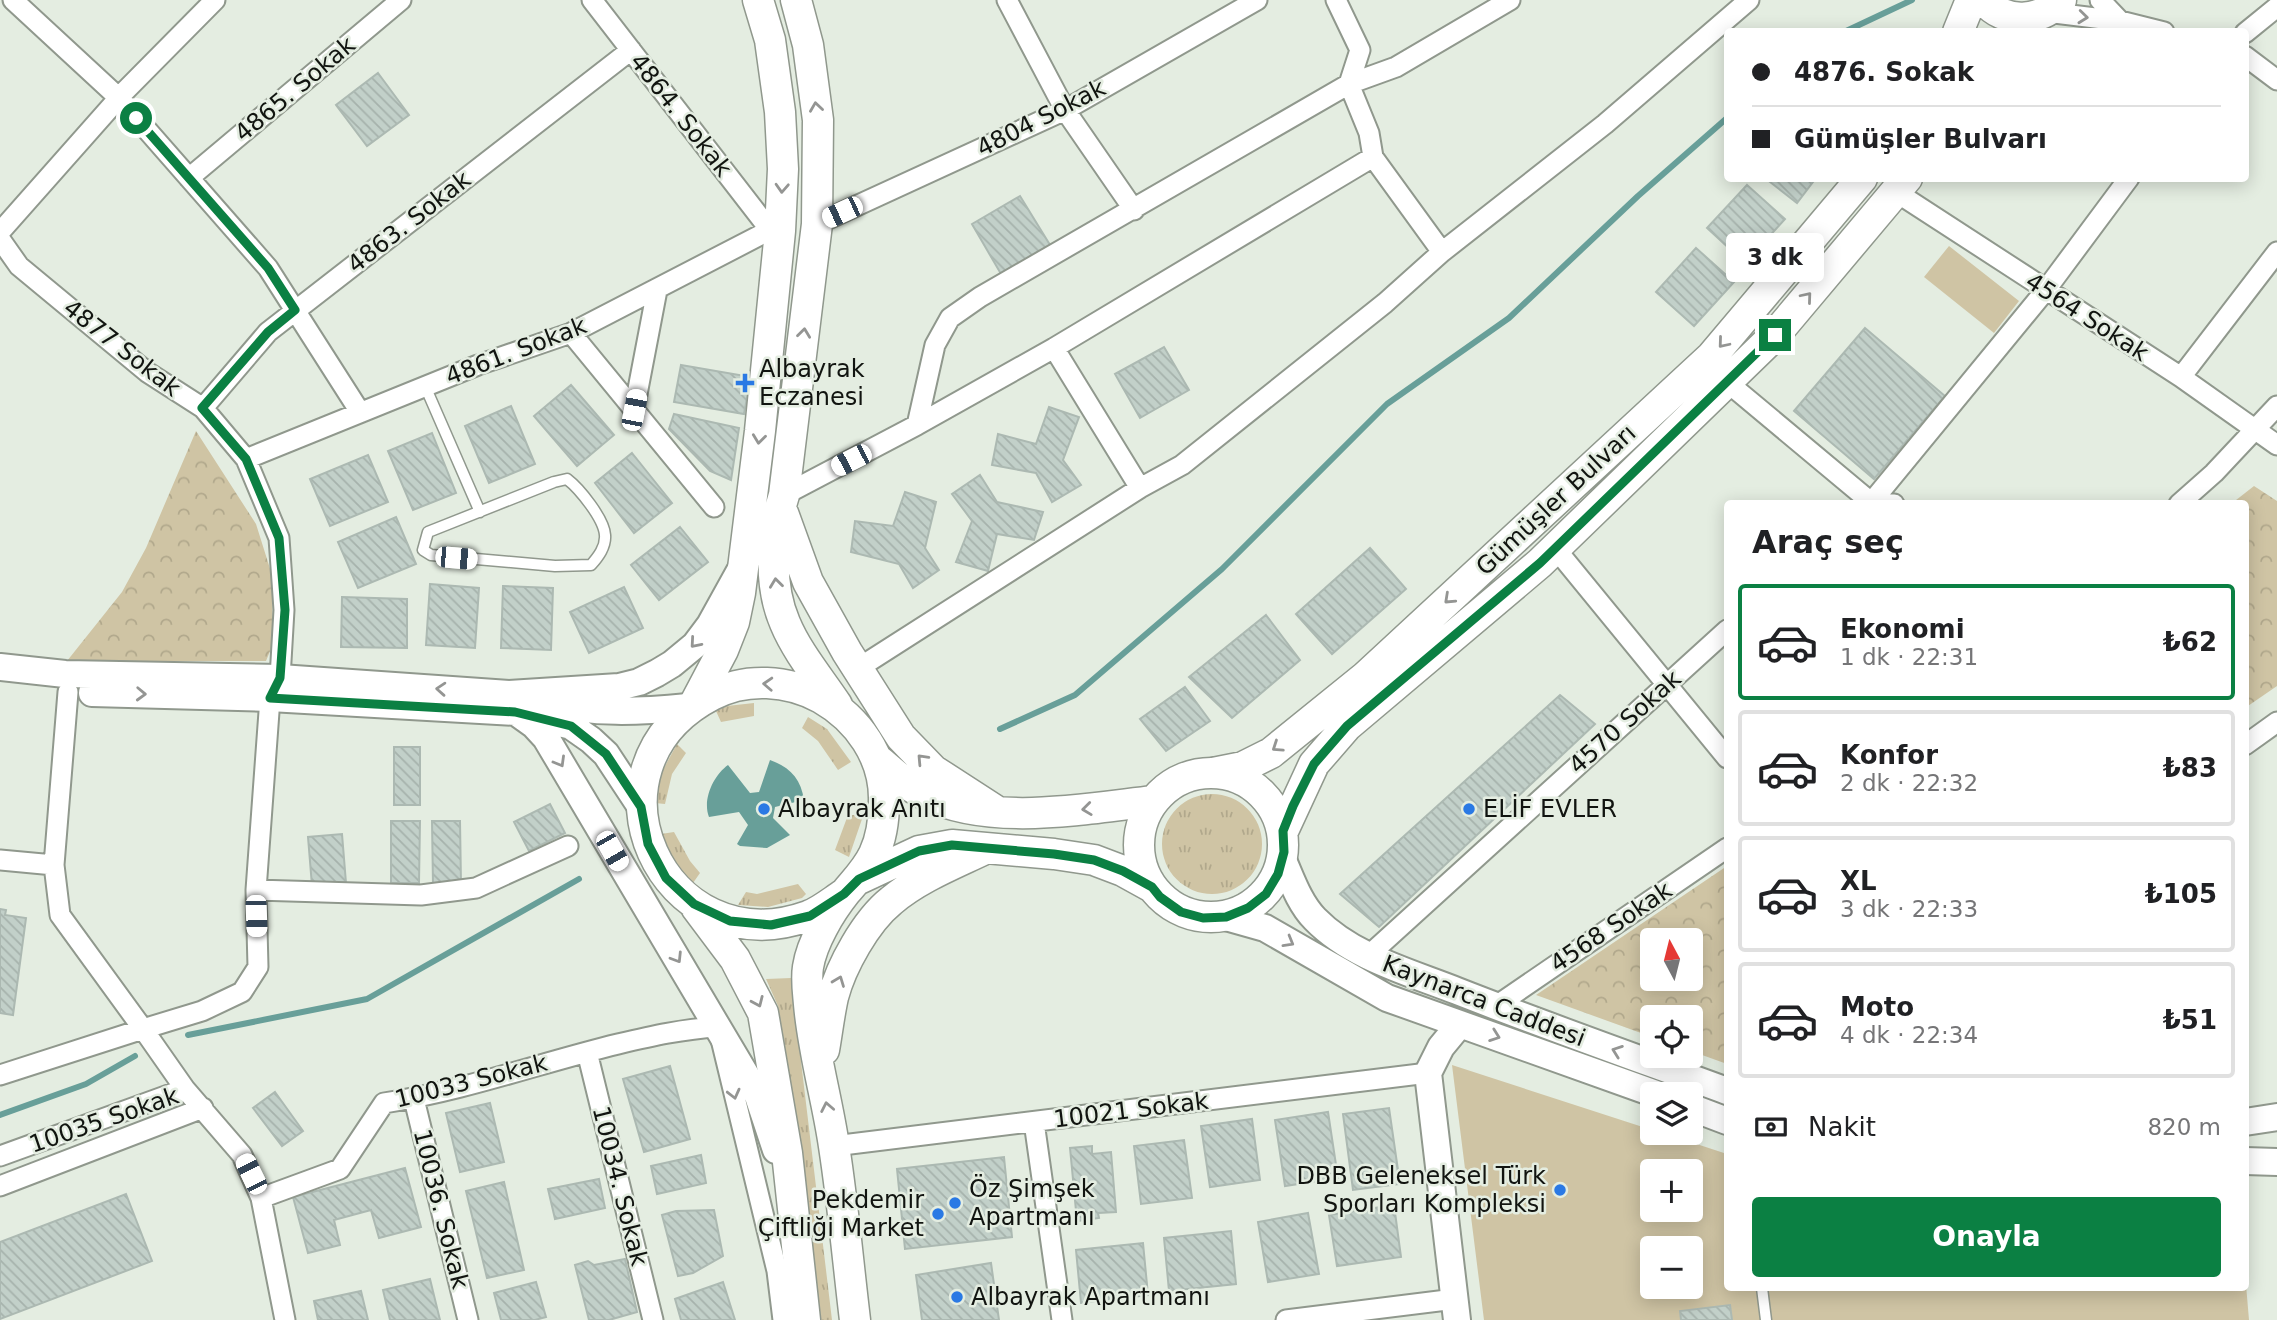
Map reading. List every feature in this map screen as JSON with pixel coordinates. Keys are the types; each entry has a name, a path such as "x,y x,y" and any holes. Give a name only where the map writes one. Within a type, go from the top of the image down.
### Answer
{"main road":[{"path":"758,0 770,40 780,113 783,169 775,230 760,431 744,565 734,622 723,650 692,705 662,735 646,769 641,807 648,844 666,878 694,904 735,959 763,1013 792,1199 797,1317"},
{"path":"796,0 808,45 818,120 817,224 774,554 779,604 794,639 839,708 861,731 877,759 884,789 884,821 875,852 822,930 808,969 811,1019 834,1146 855,1320"},
{"path":"1960,28 1971,0"},
{"path":"1984,0 2006,15 2026,18 2042,15"},
{"name":"Gümüşler Bulvarı","path":"1213,772 1243,767 1271,753 1366,677 1712,356 1858,182"},
{"name":"Gümüşler Bulvarı","path":"1282,844 1314,764 1347,726 1555,548 1727,382 1775,335 1902,185"},
{"path":"782,501 808,582 857,669 901,737 933,770 998,812"},
{"path":"512,703 619,687 639,682 657,673 695,645 710,625 744,565"},
{"path":"0,667 65,674 622,712 692,705 724,688 764,682 803,689 839,708"},
{"path":"0,684 68,692 275,688"},
{"path":"512,703 571,726 591,740 606,754 641,807"},
{"path":"512,703 546,738 758,1096 792,1199"},
{"path":"877,759 899,778 926,795 961,806 998,812 1063,811 1154,801"},
{"name":"Kaynarca Caddesi","path":"1640,1088 1387,998 1265,928 1226,917 1203,918 1181,912 1160,897 1146,878 1139,854 1140,829 1150,806 1166,788 1188,777 1213,772 1237,777 1258,790 1273,807 1296,889 1314,918 1343,942 1368,956 1496,1006 1724,1090"},
{"path":"1226,917 1248,908 1266,894 1278,874 1282,844"},
{"name":"Kaynarca Caddesi","path":"851,887 919,851 952,845 1094,860 1123,871 1152,887"},
{"path":"820,1072 833,996 840,976 877,914 891,900 918,883 987,848"},
{"path":"694,904 730,921 771,925 810,916 851,887"},
{"path":"1456,1309 1428,1073 1441,1047 1460,1024"},
{"path":"1703,1112 1724,1120"},
{"path":"2249,1121 2277,1117"},
{"path":"2249,1161 2277,1162"}],"street":[{"path":"13,0 119,98 268,268 360,412"},
{"path":"0,232 119,98 215,0"},
{"name":"4865. Sokak","path":"189,178 401,0"},
{"name":"4864. Sokak","path":"592,0 775,230"},
{"path":"1007,0 1065,110 1134,210"},
{"name":"4804 Sokak","path":"817,224 1065,110 1235,5 1257,0"},
{"path":"1336,0 1360,50 1349,84 1369,133 1373,157 1442,252"},
{"path":"918,425 936,345 950,318 1349,84 1396,67 1510,0"},
{"path":"2100,0 2120,21"},
{"path":"857,669 1140,488 1182,465 1385,303 1442,252 1605,124 1740,3"},
{"path":"2249,30 2277,8"},
{"path":"2042,15 2120,21 2148,28"},
{"name":"4863. Sokak","path":"202,408 268,332 631,50"},
{"path":"2249,60 2277,80"},
{"path":"782,501 1054,348 1373,157"},
{"path":"1873,500 2045,290 2126,182"},
{"name":"4564 Sokak","path":"1902,185 2045,290 2180,377 2277,445"},
{"name":"4861. Sokak","path":"246,459 425,386 571,333 775,230"},
{"name":"4877 Sokak","path":"0,239 19,266 147,372 202,408 246,459 279,538 285,610 256,890 258,967 242,992 202,1011 0,1075"},
{"path":"2180,377 2277,252"},
{"path":"634,410 657,290"},
{"path":"571,333 714,507"},
{"path":"1054,348 1140,488"},
{"path":"1727,382 1867,500"},
{"path":"2184,500 2214,473 2277,406"},
{"path":"1555,548 1724,754"},
{"name":"4570 Sokak","path":"1368,956 1724,634"},
{"path":"68,692 54,866 60,915 185,1089"},
{"path":"2249,742 2277,722"},
{"path":"256,890 421,895 476,888 568,846"},
{"name":"4568 Sokak","path":"1496,1006 1724,850"},
{"path":"0,860 54,866"},
{"path":"718,1027 776,1271 797,1317"},
{"name":"10033 Sokak","path":"261,1198 340,1169 384,1103 414,1099 685,1028 718,1027"},
{"name":"10034. Sokak","path":"587,1052 653,1320"},
{"name":"10021 Sokak","path":"834,1146 1428,1073"},
{"name":"10035 Sokak","path":"0,1156 185,1089 242,1155 261,1198"},
{"name":"10036. Sokak","path":"414,1099 468,1320"},
{"name":"10035 Sokak","path":"0,1186 203,1108"},
{"path":"1034,1122 1062,1320"},
{"path":"261,1198 285,1320"},
{"path":"1286,1320 1456,1309"}],"lane":[{"path":"425,386 480,512"},
{"path":"567,479 576,486 596,513 605,535 601,554 591,565 555,566 431,555 423,550 428,532 480,512 567,479"},
{"path":"1762,1291 1766,1320"}],"green space":[{"path":"1949,246 2019,301 1994,333 1924,277"},
{"path":"196,431 256,524 272,575 273,644 266,661 67,661 122,592 146,548"},
{"path":"2254,486 2277,501 2277,686 2249,705 2249,500 2236,500"},
{"path":"754,703 754,716 721,722 716,711 727,706"},
{"path":"808,717 827,729 851,762 838,770 818,741 802,728"},
{"path":"677,744 686,753 672,774 665,804 655,803 659,777"},
{"path":"1212,794 1231,798 1247,809 1258,825 1262,844 1258,863 1247,879 1231,890 1212,894 1193,890 1177,879 1166,863 1162,844 1166,825 1177,809 1193,798"},
{"path":"848,815 857,815 862,819 849,857 835,850"},
{"path":"674,832 700,873 693,883 673,861 663,841 661,834"},
{"path":"1724,868 1724,1063 1703,1055 1703,1005 1640,1005 1640,1033 1536,995"},
{"path":"798,884 806,894 802,898 768,907 738,905 746,892 757,894"},
{"path":"791,978 832,1320 821,1320 778,1006 766,979"},
{"name":"DBB Geleneksel Türk Sporları Kompleksi","path":"1452,1065 1640,1126 1640,1145 1700,1145 1724,1153 1724,1291 2247,1291 2249,1320 1484,1320"}],"water":[{"path":"770,760 793,775 804,800 775,807 773,818 790,835 767,848 740,846 737,844 748,825 739,812 709,817 708,795 718,775 728,765 750,793 759,792"}],"building":[{"path":"378,73 409,115 367,146 336,105"},
{"path":"1770,182 1813,182 1797,203"},
{"path":"1747,185 1785,219 1745,263 1707,228"},
{"path":"1020,196 1050,245 1001,274 972,224"},
{"path":"1696,248 1734,282 1694,326 1656,292"},
{"path":"1865,328 1945,396 1874,479 1794,411"},
{"path":"1164,347 1189,390 1140,418 1115,374"},
{"path":"681,365 751,377 744,414 674,402"},
{"path":"571,385 614,435 577,466 534,416"},
{"path":"511,406 535,464 489,483 465,426"},
{"path":"1049,407 1079,417 1063,460 1081,485 1052,502 1036,473 992,465 998,434 1036,444"},
{"path":"674,414 739,428 731,480 710,471 669,429"},
{"path":"432,433 456,493 413,510 388,451"},
{"path":"632,453 672,503 634,533 595,483"},
{"path":"368,455 388,502 330,526 310,479"},
{"path":"980,475 997,502 1043,512 1034,540 997,534 988,571 956,562 972,521 952,494"},
{"path":"905,492 936,502 925,548 939,570 913,588 899,564 851,552 855,521 893,526"},
{"path":"396,517 416,564 358,588 338,542"},
{"path":"680,527 708,562 659,600 631,565"},
{"path":"1370,548 1406,589 1332,654 1296,614"},
{"path":"430,584 479,588 475,648 426,645"},
{"path":"503,586 553,588 551,650 501,648"},
{"path":"624,587 643,628 589,653 570,612"},
{"path":"342,597 407,599 407,648 341,647"},
{"path":"1266,615 1300,660 1232,718 1189,677"},
{"path":"1185,687 1210,721 1166,751 1140,719"},
{"name":"ELİF EVLER","path":"1560,695 1595,724 1379,927 1340,894"},
{"path":"394,747 420,747 420,805 394,805"},
{"path":"550,804 565,833 529,851 514,822"},
{"path":"391,821 420,821 419,883 391,883"},
{"path":"432,821 460,821 461,884 433,885"},
{"path":"342,834 346,883 312,886 308,837"},
{"path":"0,909 6,910 5,915 26,918 13,1015 0,1013"},
{"path":"670,1066 690,1139 644,1152 623,1079"},
{"path":"275,1092 303,1131 282,1146 253,1108"},
{"path":"490,1103 504,1162 460,1172 446,1113"},
{"path":"1389,1108 1400,1184 1353,1190 1343,1114"},
{"path":"1328,1112 1338,1178 1285,1186 1275,1120"},
{"path":"1252,1119 1260,1180 1210,1187 1201,1126"},
{"path":"1184,1140 1192,1198 1141,1204 1134,1146"},
{"path":"1092,1146 1092,1154 1111,1152 1116,1212 1098,1213 1099,1218 1077,1221 1070,1148"},
{"path":"701,1155 706,1183 657,1194 651,1166"},
{"name":"Öz Şimşek Apartmanı","path":"1004,1157 1012,1237 905,1249 897,1169"},
{"path":"405,1168 421,1227 379,1238 371,1210 334,1220 340,1245 308,1253 293,1197"},
{"path":"599,1179 605,1208 555,1219 548,1189"},
{"path":"504,1182 524,1270 487,1278 466,1191"},
{"path":"126,1194 152,1261 0,1319 0,1242"},
{"path":"1394,1205 1401,1257 1337,1266 1329,1215"},
{"path":"714,1210 723,1256 693,1273 678,1276 662,1215 676,1211"},
{"path":"1308,1213 1319,1274 1268,1282 1258,1222"},
{"path":"1231,1231 1236,1284 1169,1291 1164,1238"},
{"path":"1143,1243 1148,1295 1081,1303 1076,1250"},
{"path":"625,1259 637,1312 609,1320 589,1320 575,1265 588,1261 594,1265"},
{"name":"Albayrak Apartmanı","path":"991,1263 999,1320 922,1320 916,1275"},
{"path":"430,1279 440,1320 390,1320 383,1290"},
{"path":"536,1282 546,1317 535,1320 501,1320 494,1293"},
{"path":"723,1282 735,1320 681,1320 675,1299"},
{"path":"361,1291 368,1320 318,1320 314,1301"},
{"path":"1730,1305 1732,1320 1681,1320 1680,1311"}],"waterway":[{"path":"1852,28 1912,0"},
{"path":"1000,729 1075,695 1222,569 1387,404 1509,318 1638,196 1724,121"},
{"path":"188,1035 367,999 579,879"},
{"path":"0,1115 86,1084 135,1056"}],"place":[{"name":"Albayrak Eczanesi","path":"745,383"},
{"name":"Albayrak Anıtı","path":"764,809"},
{"name":"ELİF EVLER","path":"1469,809"},
{"name":"DBB Geleneksel Türk Sporları Kompleksi","path":"1560,1190"},
{"name":"Öz Şimşek Apartmanı","path":"955,1203"},
{"name":"Pekdemir Çiftliği Market","path":"938,1214"},
{"name":"Albayrak Apartmanı","path":"957,1297"}],"route":[{"path":"136,118 268,268 295,310 268,332 202,408 246,459 279,538 285,610 280,678 270,698 515,712 571,726 606,754 641,807 648,844 666,878 694,904 730,921 771,925 810,916 844,894 859,879 919,851 952,845 1094,860 1123,871 1152,887 1160,897 1181,912 1203,918 1226,917 1248,908 1266,894 1278,874 1284,852 1283,831 1286,821 1314,764 1347,726 1540,563 1775,335"}]}
